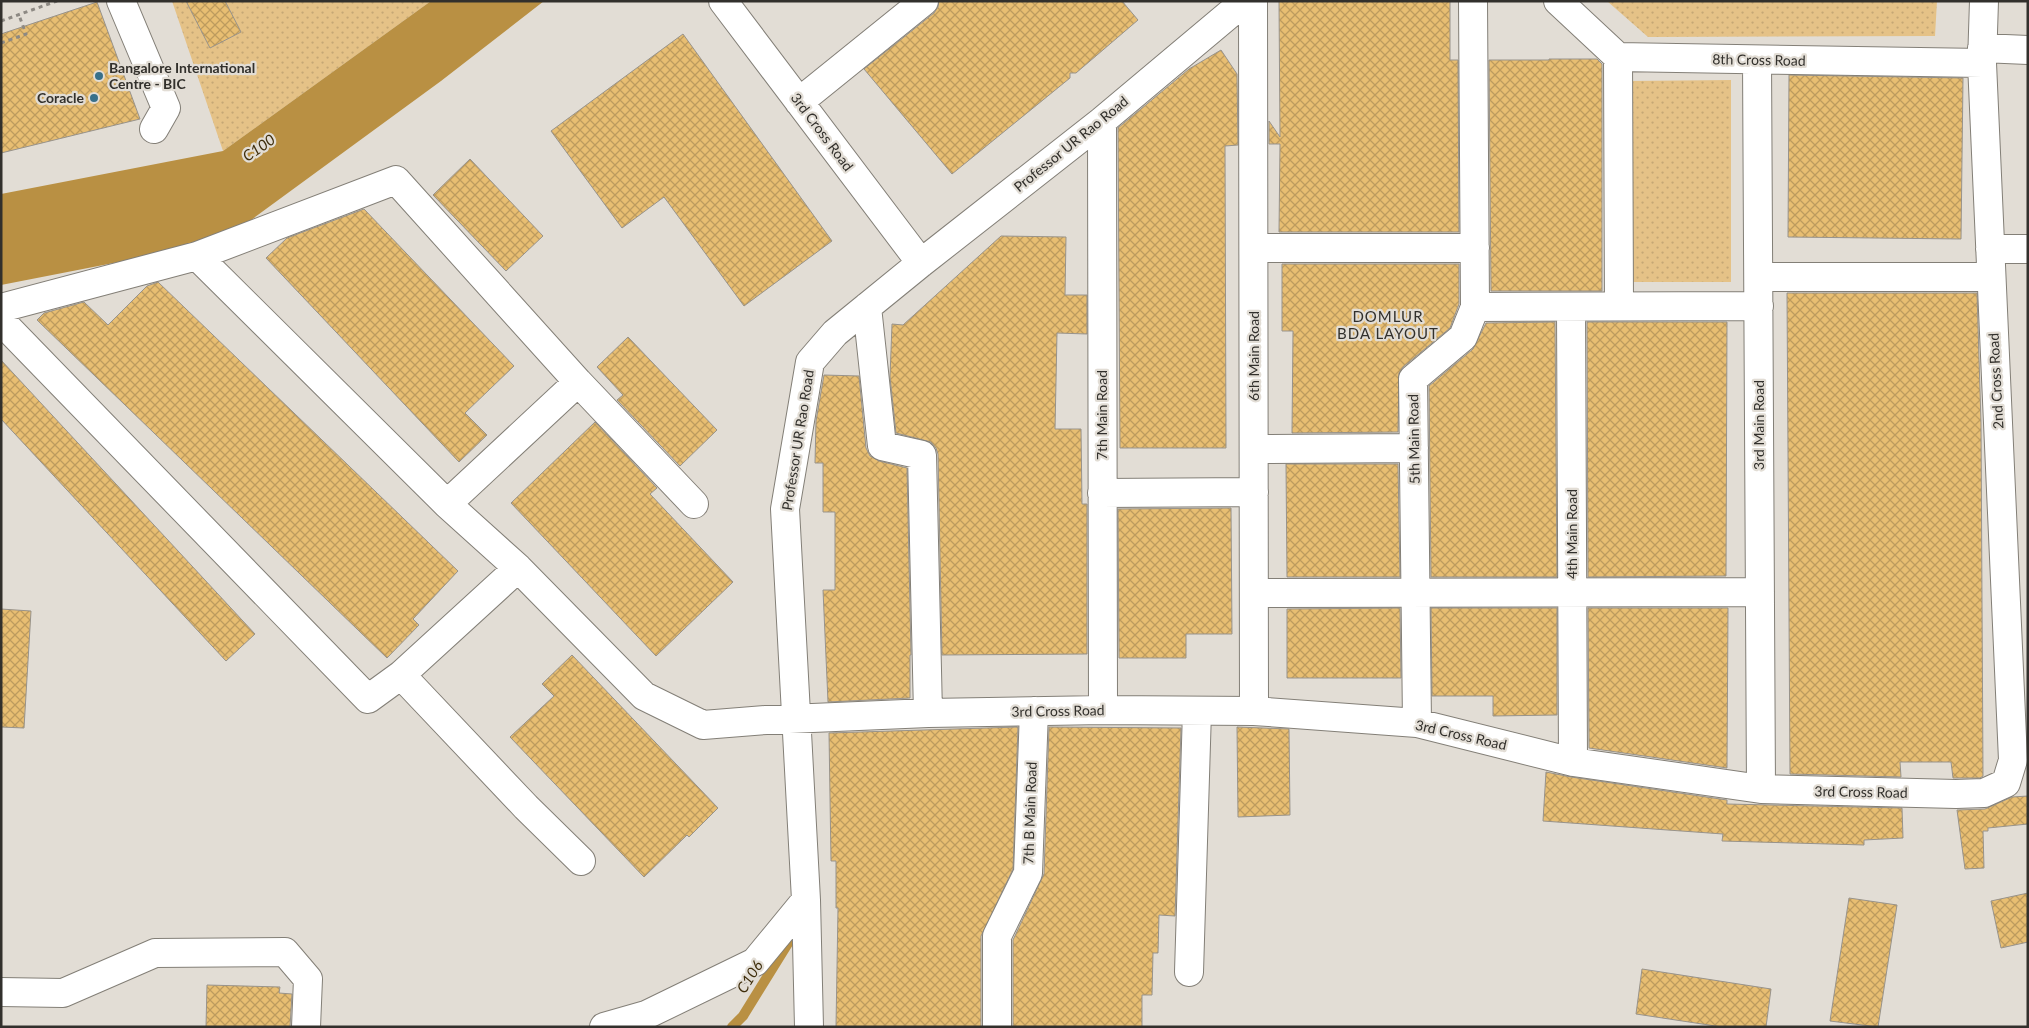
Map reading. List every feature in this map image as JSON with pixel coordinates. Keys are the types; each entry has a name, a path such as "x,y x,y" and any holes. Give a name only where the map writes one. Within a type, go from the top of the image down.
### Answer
{"street":[{"path":"121,1 166,108 154,128"},
{"name":"3rd Cross Road","path":"722,1 921,263"},
{"path":"799,102 924,1"},
{"name":"Professor UR Rao Road","path":"809,1027 806,900 785,509 810,362 835,333 1102,121 1245,1"},
{"name":"6th Main Road","path":"1253,1 1254,711"},
{"name":"5th Main Road","path":"1417,723 1413,379 1463,337 1475,308 1473,1"},
{"path":"1558,1 1618,57 1619,306"},
{"name":"2nd Cross Road","path":"1984,1 1982,56 1991,277 2020,760"},
{"name":"8th Cross Road","path":"1618,57 1757,60 1982,56 2028,50"},
{"name":"3rd Main Road","path":"1757,60 1761,789"},
{"name":"7th Main Road","path":"1102,121 1103,710"},
{"path":"1,308 197,256 396,180 578,382 694,504"},
{"path":"1254,248 1475,248"},
{"path":"1990,249 2028,249"},
{"name":"3rd Cross Road","path":"197,256 447,504 518,568 644,696 703,725 797,718 928,713 1103,710 1254,711 1417,723 1574,762 1761,789 1956,794 1984,792 2006,783 2020,760"},
{"path":"1759,277 1991,277"},
{"path":"1475,308 1759,306"},
{"name":"4th Main Road","path":"1571,307 1574,762"},
{"path":"867,308 882,446 922,455 928,713"},
{"path":"1,322 368,699 401,675 518,568"},
{"path":"447,504 578,382"},
{"path":"1254,449 1414,448"},
{"path":"1102,493 1254,492"},
{"path":"1254,593 1760,592"},
{"path":"401,675 526,807 581,861"},
{"name":"7th B Main Road","path":"997,1027 996,936 1028,873 1034,711"},
{"path":"1189,972 1197,711"},
{"path":"604,1027 646,1015 755,962 806,900"},
{"path":"1,992 63,993 155,953 285,952 308,979 306,1027"}],"path":[{"path":"1,20 58,1"},
{"path":"1,43 26,34 19,15"}],"shaded area":[{"path":"172,1 431,1 223,151"},
{"path":"1607,1 1937,1 1935,36 1648,37"},
{"path":"1731,80 1731,282 1630,282 1629,81"}],"water":[{"name":"C100","path":"431,1 544,1 441,81 221,242 1,285 1,194 223,151"}],"building":[{"path":"186,1 225,1 241,32 210,48"},
{"path":"939,1 1122,1 1138,20 1076,73 1070,73 1070,78 952,174 864,69 934,13"},
{"path":"1279,1 1450,1 1450,60 1458,60 1459,232 1279,232 1280,144 1269,144 1269,121 1280,137"},
{"path":"97,2 140,119 1,153 1,34"},
{"path":"683,34 832,241 744,306 664,197 622,228 551,131"},
{"path":"1221,50 1237,74 1238,145 1225,146 1226,448 1120,448 1118,128 1189,69"},
{"path":"1597,59 1602,64 1602,291 1491,291 1489,60"},
{"path":"1789,75 1963,78 1961,239 1788,237"},
{"path":"470,159 543,236 506,271 433,195"},
{"path":"364,209 514,366 465,413 487,435 459,462 266,258 287,238"},
{"path":"1001,236 1066,237 1065,295 1087,295 1087,334 1057,333 1055,429 1081,429 1082,504 1087,504 1087,654 942,655 938,454 931,442 896,433 890,377 892,324 903,325"},
{"path":"1282,264 1459,264 1459,304 1450,328 1403,367 1399,373 1398,432 1292,433 1293,331 1282,331"},
{"path":"158,282 458,571 413,619 419,625 387,658 37,320 44,313 84,302 108,325 147,286"},
{"path":"1787,293 1977,293 1981,423 1983,776 1980,778 1953,778 1951,762 1900,762 1901,777 1790,774"},
{"path":"1555,322 1557,577 1431,577 1429,386 1473,349 1486,323"},
{"path":"1587,322 1727,322 1726,576 1588,577"},
{"path":"628,337 717,430 680,466 617,400 623,395 597,367"},
{"path":"1,360 255,634 226,661 1,419"},
{"path":"824,375 859,376 866,448 870,456 879,461 907,468 911,655 910,698 828,702 823,590 835,590 835,512 823,512 823,463 815,463 816,421"},
{"path":"595,422 657,488 650,494 733,582 656,656 511,503"},
{"path":"1286,464 1398,464 1400,577 1287,577"},
{"path":"1231,508 1232,634 1186,634 1186,658 1119,658 1118,509"},
{"path":"1400,608 1401,678 1287,678 1287,609"},
{"path":"1431,608 1557,608 1557,715 1493,716 1493,696 1432,696"},
{"path":"1588,608 1728,608 1727,768 1589,748"},
{"path":"1,609 31,611 24,728 1,727"},
{"path":"572,655 718,808 644,877 510,737 554,696 542,684"},
{"path":"1018,727 1013,869 981,936 981,1027 836,1027 838,908 836,908 836,861 831,861 829,733"},
{"path":"1049,727 1181,728 1175,916 1159,915 1158,953 1153,953 1152,995 1142,995 1142,1027 1013,1027 1013,940 1044,874"},
{"path":"1237,727 1289,729 1290,815 1238,817"},
{"path":"1546,772 1727,800 1727,804 1902,808 1903,838 1864,840 1864,845 1722,841 1723,834 1543,821"},
{"path":"2028,796 2028,824 1988,828 1988,831 1983,831 1984,868 1965,869 1957,810 1985,809 2012,797"},
{"path":"2028,893 2028,942 2001,948 1991,901"},
{"path":"1849,898 1897,905 1878,1027 1830,1021"},
{"path":"1642,969 1771,989 1766,1027 1722,1027 1636,1014"},
{"path":"207,985 280,987 279,993 292,994 290,1027 206,1027"}],"waterway":[{"name":"C106","path":"732,1027 743,1016 790,940"}],"place":[{"name":"Bangalore International Centre - BIC","path":"99,76"},
{"name":"Coracle","path":"94,98"}],"district":[{"name":"DOMLUR BDA LAYOUT","path":"1388,326"}]}
